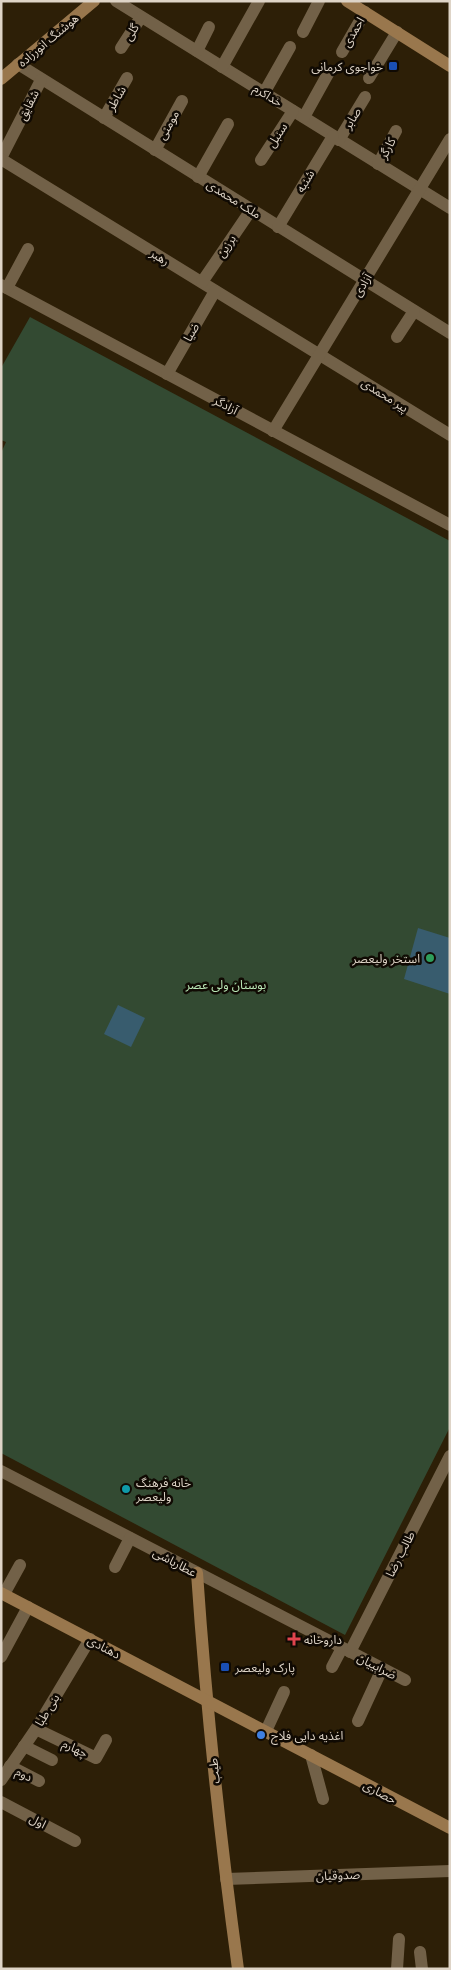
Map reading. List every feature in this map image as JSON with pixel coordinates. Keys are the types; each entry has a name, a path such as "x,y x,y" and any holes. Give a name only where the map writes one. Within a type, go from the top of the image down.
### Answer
{"main road":[{"name":"هوشنگ انورزاده","path":"1,78 94,1"},
{"path":"347,1 450,66"},
{"name":"طیب","path":"197,1573 206,1700 238,1969"},
{"name":"دهنادی","path":"3,1594 206,1700"},
{"name":"حصاری","path":"206,1700 450,1828"}],"street":[{"name":"خداکرم","path":"116,1 450,208"},
{"path":"222,67 259,1"},
{"path":"303,32 319,1"},
{"name":"احمدی","path":"342,52 365,12"},
{"name":"گلی","path":"121,48 141,16"},
{"path":"197,51 209,27"},
{"path":"369,78 397,32"},
{"path":"264,93 290,47"},
{"name":"ملک محمدی","path":"18,64 450,333"},
{"name":"سنبل","path":"261,160 329,72"},
{"name":"شاطر","path":"104,118 127,78"},
{"name":"شقایق","path":"1,158 41,80"},
{"name":"صابر","path":"336,138 365,97"},
{"name":"مومنی","path":"155,150 182,101"},
{"path":"198,177 228,124"},
{"name":"کارگر","path":"378,164 396,131"},
{"name":"شنبه","path":"278,227 336,138"},
{"name":"آزادی","path":"273,431 450,139"},
{"name":"رهبر","path":"1,158 319,355"},
{"name":"برزین","path":"202,282 251,210"},
{"path":"4,287 28,250"},
{"name":"آزادگر","path":"4,287 450,525"},
{"name":"ضیا","path":"167,374 215,291"},
{"path":"397,337 414,311"},
{"name":"پیر محمدی","path":"319,355 450,435"},
{"name":"طالب رضا","path":"332,1667 346,1650 450,1456"},
{"name":"عطارباشی","path":"1,1471 346,1650"},
{"path":"114,1567 130,1538"},
{"path":"3,1594 20,1565"},
{"path":"1,1657 28,1607"},
{"name":"بنی طبا","path":"1,1780 36,1729 90,1639"},
{"name":"ضرابییان","path":"346,1650 405,1680"},
{"path":"358,1721 382,1669"},
{"path":"266,1731 284,1692"},
{"name":"چهارم","path":"36,1729 96,1758 106,1740"},
{"path":"24,1746 52,1760"},
{"path":"311,1755 323,1799"},
{"name":"دوم","path":"10,1766 39,1781"},
{"name":"اول","path":"1,1802 75,1841"},
{"name":"صدوقیان","path":"226,1879 450,1871"},
{"path":"397,1969 399,1939"},
{"path":"420,1952 422,1969"}],"green space":[{"name":"بوستان ولی عصر","path":"30,317 450,541 450,1427 345,1635 1,1453 1,453 6,442 1,440 1,368"}],"water":[{"name":"استخر ولیعصر","path":"418,928 450,938 450,994 404,979"},
{"path":"118,1005 145,1018 131,1047 104,1034"}],"place":[{"name":"خواجوی کرمانی","path":"393,66"},
{"name":"استخر ولیعصر","path":"430,958"},
{"name":"خانه فرهنگ ولیعصر","path":"126,1489"},
{"name":"داروخانه","path":"294,1639"},
{"name":"پارک ولیعصر","path":"225,1667"},
{"name":"اغذیه دایی فلاح","path":"261,1735"}]}
